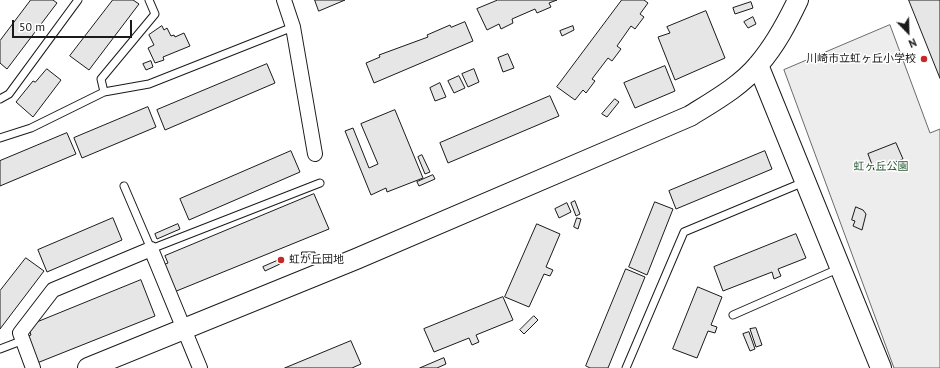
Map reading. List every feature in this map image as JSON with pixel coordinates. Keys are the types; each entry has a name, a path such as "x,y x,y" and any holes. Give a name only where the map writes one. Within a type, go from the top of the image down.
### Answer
{"street":[{"path":"284,0 293,27 316,154"},
{"path":"88,368 364,256 690,116 729,91 758,65 782,32 798,0"},
{"path":"758,65 881,368"},
{"path":"33,368 20,333 53,290 151,249 200,368"}],"lane":[{"path":"0,99 9,94 78,0"},
{"path":"104,92 101,79 155,14 149,0"},
{"path":"0,138 31,128 104,92 149,84 293,27"},
{"path":"626,368 684,232 806,181"},
{"path":"124,186 151,249 320,183"},
{"path":"734,315 840,268"},
{"path":"0,350 22,341"}],"shaded area":[{"name":"虹ヶ丘公園","path":"890,25 930,133 940,129 940,368 894,368 784,70"}],"building":[{"path":"31,0 53,0 57,3 7,69 0,63 0,41"},
{"path":"113,0 133,0 139,4 89,70 70,56"},
{"path":"315,0 345,0 319,11"},
{"path":"498,0 557,0 549,3 551,7 537,13 535,9 512,19 513,23 501,29 499,24 487,30 477,9"},
{"path":"622,0 644,0 648,3 640,14 644,17 635,29 631,26 617,46 621,49 612,61 608,58 592,79 595,81 586,93 583,90 575,100 557,87"},
{"path":"909,0 940,0 940,78"},
{"path":"751,2 753,8 735,14 733,8"},
{"path":"706,11 725,58 675,80 658,37 670,33 667,27"},
{"path":"753,17 756,24 748,28 744,22"},
{"path":"465,22 473,41 374,83 366,63 380,57 379,55 428,37 427,35 450,25 451,27"},
{"path":"162,26 164,30 167,28 171,36 174,35 175,37 184,33 190,46 163,57 164,60 155,63 148,48 154,45 149,35"},
{"path":"573,26 574,30 562,36 560,31"},
{"path":"508,54 514,68 503,72 498,58"},
{"path":"151,61 153,67 146,70 143,64"},
{"path":"267,64 275,83 165,130 157,110"},
{"path":"665,66 675,91 635,108 624,83"},
{"path":"47,69 61,80 33,117 16,102 33,81 35,82"},
{"path":"474,69 479,82 468,87 462,74"},
{"path":"459,76 465,88 454,93 448,81"},
{"path":"440,83 446,97 435,101 430,88"},
{"path":"550,96 559,116 448,163 440,143"},
{"path":"615,99 619,102 607,117 602,114"},
{"path":"148,107 156,127 82,158 74,138"},
{"path":"395,110 423,178 387,192 386,188 371,195 345,131 353,128 369,168 378,164 361,124"},
{"path":"67,133 76,154 0,186 0,161"},
{"path":"896,143 903,159 874,170 868,154"},
{"path":"291,151 300,172 189,220 180,199"},
{"path":"765,151 772,169 676,209 669,191"},
{"path":"422,155 430,172 425,174 418,157"},
{"path":"433,175 435,179 419,186 417,182"},
{"path":"314,194 329,229 174,292 163,265 168,263 165,256"},
{"path":"575,201 580,214 576,216 571,203"},
{"path":"655,202 673,209 647,275 629,267"},
{"path":"567,203 571,212 559,218 555,209"},
{"path":"856,207 863,210 866,214 862,230 853,226 855,221 852,220"},
{"path":"113,218 122,240 47,272 38,250"},
{"path":"577,218 581,219 578,229 574,227"},
{"path":"178,224 180,229 157,239 155,234"},
{"path":"537,224 560,234 546,267 553,270 550,276 544,274 529,307 505,297"},
{"path":"796,234 806,258 778,269 781,276 774,279 772,272 723,291 714,267"},
{"path":"302,252 315,252 315,255 302,255"},
{"path":"26,258 44,271 0,329 0,291"},
{"path":"279,260 280,264 265,271 263,267"},
{"path":"626,269 645,277 608,368 590,368 586,366"},
{"path":"141,280 155,316 37,363 26,337 31,335 28,326"},
{"path":"698,287 722,297 711,325 717,327 715,333 708,331 697,358 673,349"},
{"path":"503,297 513,320 476,335 479,342 472,345 469,338 434,352 424,329"},
{"path":"534,316 538,320 524,334 520,330"},
{"path":"756,328 762,345 756,347 750,329"},
{"path":"749,332 755,349 750,351 743,334"},
{"path":"351,341 361,364 352,368 285,368"},
{"path":"444,358 446,364 437,368 420,368"}],"place":[{"name":"川崎市立虹ヶ丘小学校","path":"924,59"},
{"name":"虹が丘団地","path":"281,260"}]}
